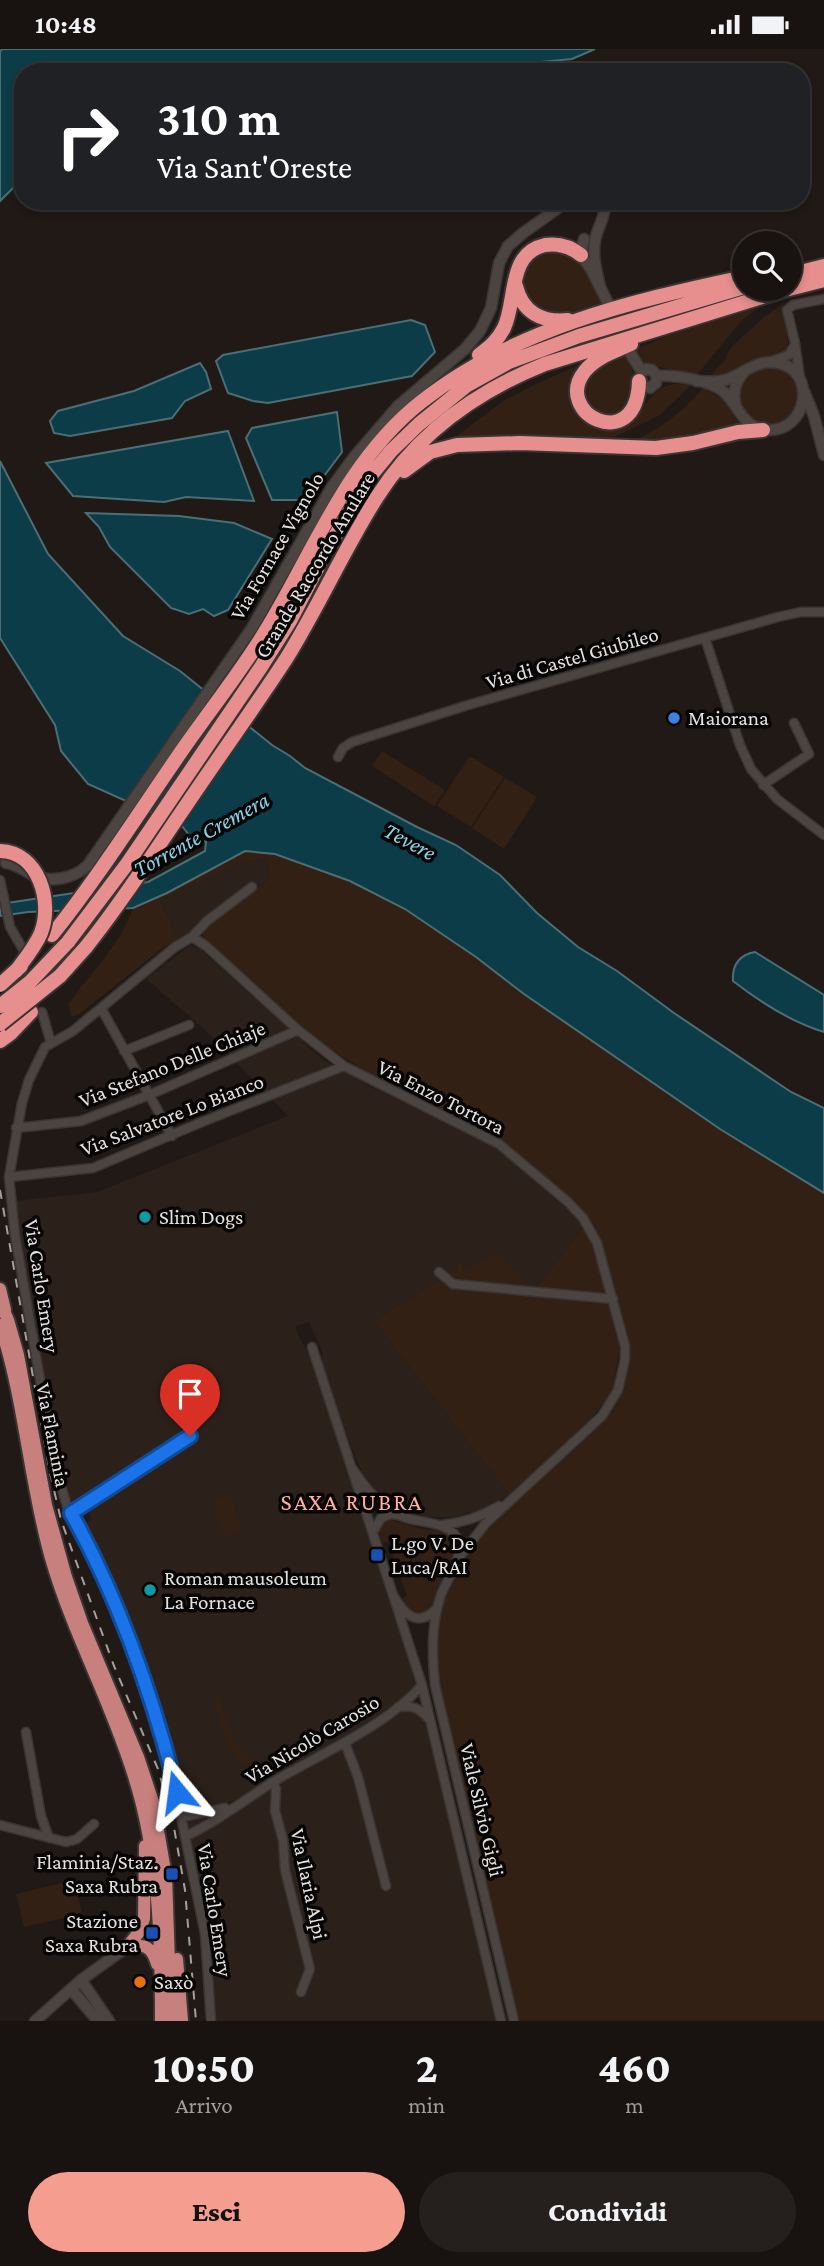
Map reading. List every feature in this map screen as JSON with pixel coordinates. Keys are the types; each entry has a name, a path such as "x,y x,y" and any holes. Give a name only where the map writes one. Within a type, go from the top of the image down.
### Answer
{"highway":[{"path":"421,402 448,376 495,342 508,318 519,265 529,253 542,246 557,245 569,247 581,255"},
{"path":"802,267 824,265"},
{"path":"802,271 824,265"},
{"name":"Grande Raccordo Anulare","path":"0,985 47,940 70,912 257,632 357,472 390,432 421,402 472,367 537,335 590,316 732,280"},
{"name":"Grande Raccordo Anulare","path":"802,286 824,280"},
{"path":"515,282 521,301 536,316 552,321 590,316"},
{"name":"Grande Raccordo Anulare","path":"0,1006 30,982 62,950 134,853 275,645 368,479 400,442 454,395 487,374 524,356 732,291"},
{"name":"Grande Raccordo Anulare","path":"0,1024 60,976 97,933 285,660 377,496 424,439 487,391 515,376 678,321 747,301"},
{"path":"641,376 633,409 628,416 618,421 598,421 580,405 579,382 584,372 612,353 678,321"},
{"path":"377,496 416,461 437,450 457,445 520,443 656,448 693,443 738,432 763,430"},
{"path":"1,858 14,853 31,866 40,882 46,902 40,936 16,971"},
{"path":"0,1041 36,1012 73,969 86,947"},
{"path":"0,1034 36,1012"},
{"path":"0,1289 2,1314"},
{"name":"Via Flaminia","path":"2,1314 35,1495 53,1565 78,1636 123,1744 140,1796 153,1862 161,2021"},
{"name":"Via Flaminia","path":"2,1314 18,1355 58,1551 82,1623 146,1776 160,1838 167,1898 171,2021"},
{"path":"127,1947 140,1931 144,1913 144,1829 140,1796"},
{"path":"167,1898 176,1946 182,2021"},
{"path":"127,1947 140,1944 148,1947 155,1957 160,1974"}],"street":[{"name":"Via Fornace Vignolo","path":"1,858 36,876 63,878 83,870 257,632 328,495 364,443 398,406 465,349 480,331 489,314 498,267 506,249 555,210"},
{"path":"600,287 594,257 595,240 604,210"},
{"path":"557,245 584,239 601,223"},
{"path":"584,239 581,255 609,306"},
{"path":"790,423 802,407 802,385 787,310 793,305 824,299"},
{"path":"696,381 722,381 755,365 789,355 793,350 794,339"},
{"path":"629,351 641,376 642,386 650,388 656,383 657,376 652,370 646,369 641,376"},
{"path":"767,363 788,367 802,385 824,455"},
{"path":"737,409 735,390 737,380 744,371"},
{"path":"657,376 677,376 720,389 748,423 763,430 803,422 810,425 819,438"},
{"name":"Via di Castel Giubileo","path":"338,757 343,748 352,742 495,697 790,614 824,612"},
{"path":"705,638 741,748 751,769 777,799 824,835"},
{"path":"763,785 809,754 794,723"},
{"path":"1,885 9,923 24,951"},
{"path":"36,1012 51,1042 73,1031 252,887"},
{"name":"Via Enzo Tortora","path":"191,937 206,946 298,1030 344,1066 499,1144 568,1202 583,1218 597,1243 623,1339 625,1359 618,1390 602,1416 509,1500 471,1539 457,1560"},
{"path":"101,1008 172,1136"},
{"path":"124,1051 189,1025"},
{"name":"Via Stefano Delle Chiaje","path":"16,1128 81,1121 298,1030"},
{"name":"Via Carlo Emery","path":"51,1042 43,1051 29,1080 16,1128 9,1177 15,1235 55,1465 71,1513 111,1596 135,1656 172,1772 205,1934 211,2021"},
{"name":"Via Salvatore Lo Bianco","path":"9,1177 93,1168 344,1066"},
{"path":"439,1272 453,1285 613,1299"},
{"name":"Viale Silvio Gigli","path":"312,1346 422,1685 490,1971"},
{"path":"71,1513 190,1436"},
{"path":"352,1468 380,1503 398,1515 451,1530 457,1536 459,1544 457,1560"},
{"name":"Via Enzo Tortora","path":"439,1525 483,1515 509,1500"},
{"path":"373,1532 381,1518 391,1514 398,1515"},
{"name":"Viale Silvio Gigli","path":"457,1560 438,1606 433,1633 435,1685 514,2021"},
{"path":"393,1595 402,1610 411,1617 433,1613 438,1606"},
{"name":"Via Nicolò Carosio","path":"186,1836 274,1782 345,1743 398,1707 422,1685"},
{"name":"Via Nicolò Carosio","path":"398,1707 411,1706 420,1709 430,1720"},
{"path":"26,1733 41,1816 49,1838"},
{"path":"345,1743 358,1777 386,1886"},
{"name":"Via Ilaria Alpi","path":"274,1782 275,1811 283,1840 285,1870 310,1969 301,1991"},
{"name":"Via Nicolò Carosio","path":"182,1817 214,1812 244,1800"},
{"path":"0,1825 60,1842 71,1842 94,1825"},
{"path":"35,2021 81,1980 127,1947"},
{"path":"490,1971 501,2021"},
{"path":"490,1971 507,2021"},
{"path":"81,1980 109,2021"},
{"path":"71,1989 97,2021"}],"shaded area":[{"path":"551,251 562,252 578,262 590,278 603,306 558,316 543,313 531,304 524,290 526,267 535,257"},
{"path":"784,303 788,340 785,352 755,359 727,375 709,377 724,361 731,347"},
{"path":"760,307 743,319 696,376 646,364 633,350 675,333"},
{"path":"625,352 634,379 632,407 609,419 585,406 582,389 591,371"},
{"path":"579,365 571,383 572,403 583,420 602,429 612,430 628,425 653,395 667,386 690,386 660,415 606,441 454,438 503,401"},
{"path":"769,366 786,371 794,379 799,396 794,413 786,421 769,426 752,421 744,413 739,396 744,379 752,371"},
{"path":"703,388 725,400 741,427 682,440 628,444 669,420"},
{"path":"382,751 445,790 434,806 372,766"},
{"path":"470,756 504,777 471,827 437,806"},
{"path":"505,778 537,797 504,849 472,828"},
{"path":"245,851 275,854 350,881 405,909 720,1129 824,1193 824,2021 520,2021 485,1886 439,1681 436,1642 444,1602 463,1558 502,1513 612,1411 622,1393 629,1354 603,1248 592,1224 576,1202 495,1135 374,1076 322,1044 203,938 203,932 271,877 266,859 239,863 160,901 179,938 79,1014 70,1015 69,1003 113,946 133,908"},
{"path":"266,859 271,877 203,932 179,938 160,901 239,863"},
{"path":"190,945 201,950 321,1058 365,1084 493,1145 584,1227 534,1289 465,1271 458,1260 456,1270 374,1321 509,1494 493,1506 454,1517 427,1517 404,1509 378,1493 363,1474 351,1447 321,1361 323,1353 309,1322 296,1326 310,1357 406,1646 416,1687 370,1722 264,1784 225,1805 192,1811 189,1810 144,1666 127,1621 81,1525 91,1520 87,1506 194,1436 190,1433 74,1507 71,1506 64,1481 14,1201 97,1192 288,1116 203,1028 146,979"},
{"path":"584,1227 595,1252 620,1344 613,1389 589,1422 509,1494 374,1321 456,1270 457,1257 465,1270 497,1253 534,1289"},
{"path":"230,1494 243,1531 224,1537 212,1500"},
{"path":"388,1519 446,1532 454,1540 453,1554 435,1601 422,1613 411,1611 401,1599 407,1596 388,1541 382,1543 379,1532"},
{"path":"218,1696 234,1742 264,1769 261,1772 251,1771 235,1757 214,1704"},
{"path":"401,1710 418,1711 425,1720 498,2021 215,2021 210,1936 187,1819 221,1813"},
{"path":"74,1880 82,1914 24,1927 16,1894"}],"water":[{"path":"595,49 572,59 530,63 14,63 14,187 0,201 0,51"},
{"path":"411,320 425,325 435,352 412,376 268,403 228,393 216,361 223,355"},
{"path":"200,363 211,389 185,401 172,418 70,436 54,433 50,421 58,411 134,391"},
{"path":"337,412 342,452 306,500 272,500 246,438 252,428"},
{"path":"228,431 254,501 186,497 164,502 73,496 46,463"},
{"path":"0,461 48,554 123,636 180,671 305,768 456,845 500,875 537,913 578,947 617,971 791,1092 824,1108 824,1193 720,1129 405,909 350,881 275,854 245,851 133,908 28,912 0,916 0,904 148,882 205,851 206,842 190,836 182,826 88,784 61,751 55,725 0,638"},
{"path":"86,513 179,516 234,523 272,539 228,610 214,616 203,609 189,614 171,608 110,547 99,527"},
{"path":"755,952 824,995 824,1032 776,1011 733,981 738,962"}],"railway":[{"path":"0,1190 50,1473 61,1520 114,1666 158,1769 173,1822 185,1890 196,2021"}],"place":[{"name":"Maiorana","path":"674,718"},
{"name":"Slim Dogs","path":"145,1217"},
{"name":"L.go V. De Luca/RAI","path":"377,1555"},
{"name":"Roman mausoleum La Fornace","path":"150,1590"},
{"name":"Flaminia/Staz. Saxa Rubra","path":"172,1874"},
{"name":"Stazione Saxa Rubra","path":"152,1933"},
{"name":"Saxò","path":"140,1982"}],"district":[{"name":"SAXA RUBRA","path":"352,1502"}],"route":[{"path":"177,1792 135,1656 105,1583 71,1513 190,1436"}],"water label":[{"name":"Torrente Cremera","path":"201,834"},
{"name":"Tevere","path":"410,841"}]}
